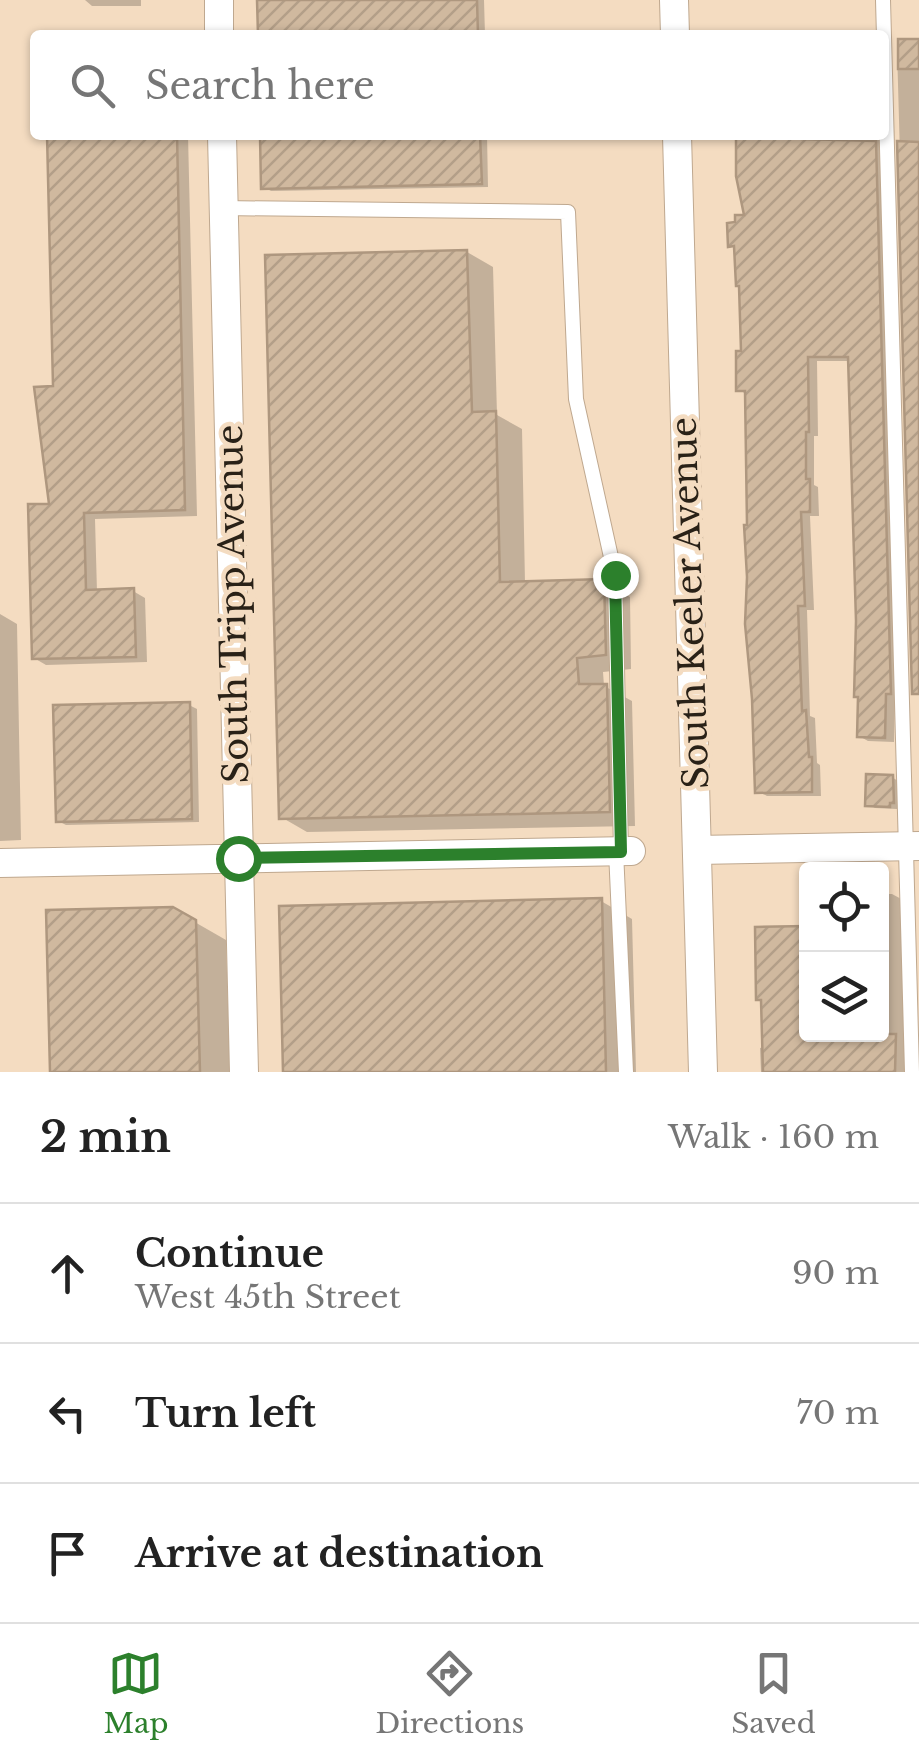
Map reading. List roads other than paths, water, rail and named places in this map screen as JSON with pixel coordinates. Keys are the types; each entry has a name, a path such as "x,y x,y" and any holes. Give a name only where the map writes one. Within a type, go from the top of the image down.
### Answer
{"street":[{"path":"218,0 220,30"},
{"path":"674,0 674,30"},
{"name":"South Tripp Avenue","path":"222,140 244,1072"},
{"name":"South Keeler Avenue","path":"677,140 703,1072"},
{"path":"697,850 912,846"},
{"path":"0,863 623,852"}],"lane":[{"path":"883,0 884,30"},
{"path":"888,140 912,846 912,1072"},
{"path":"224,208 568,212 576,399 615,575 626,1072"}]}
